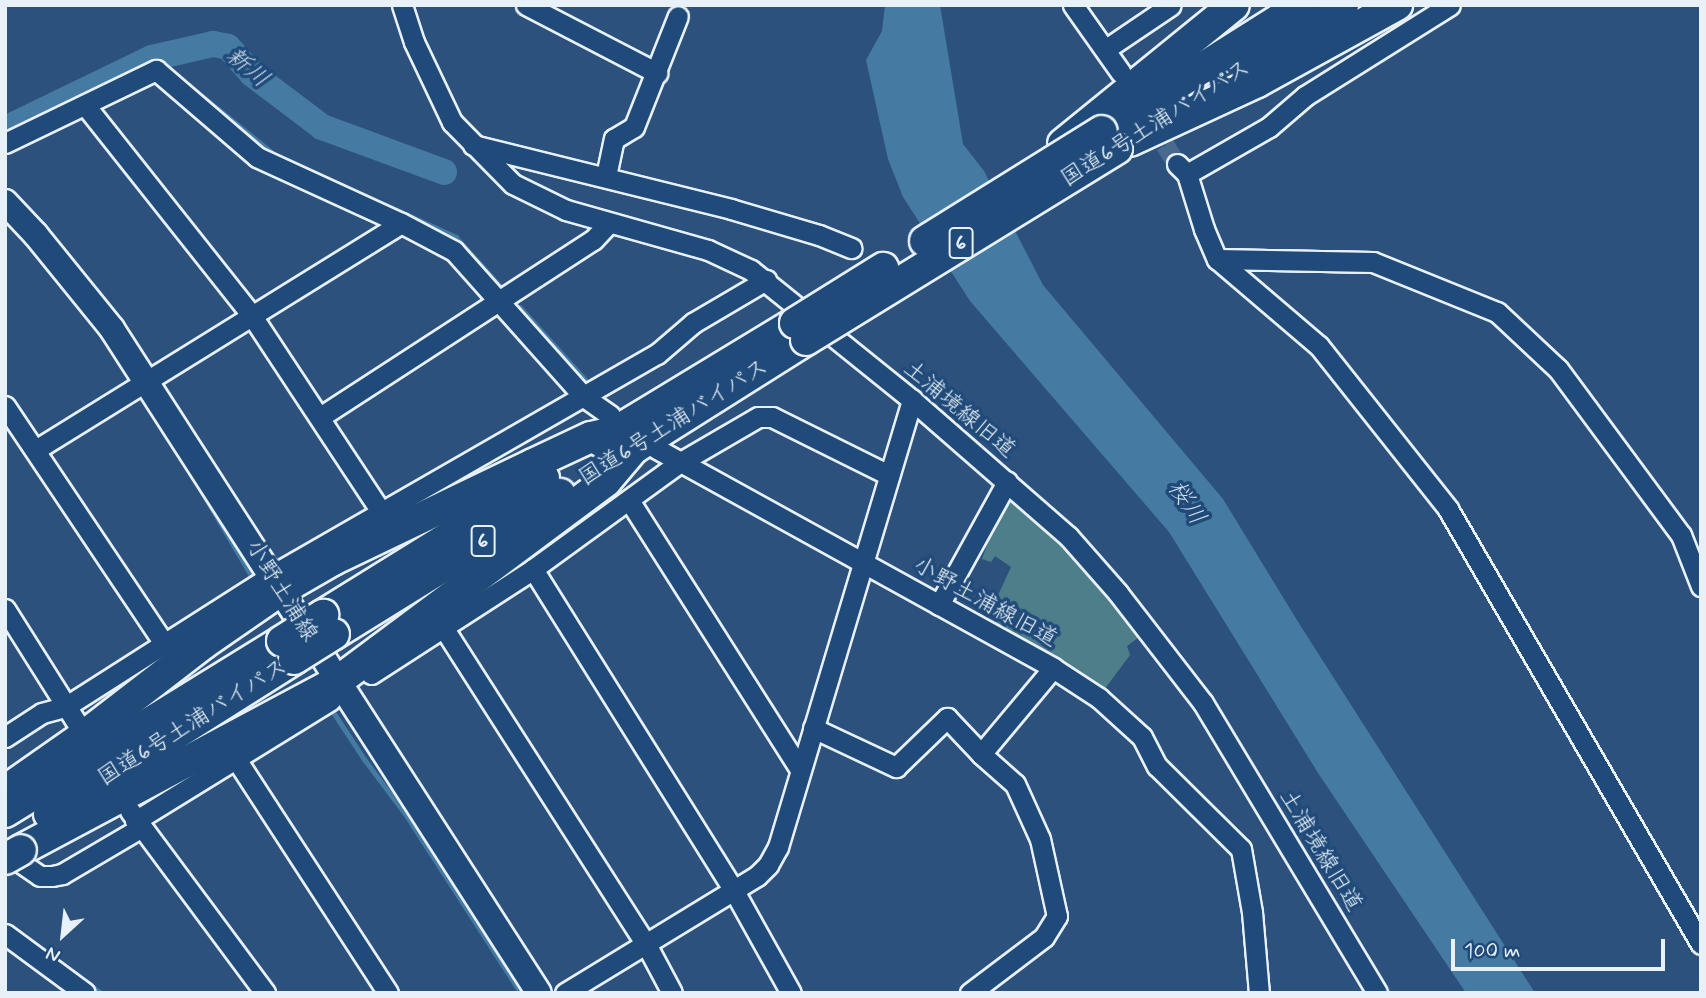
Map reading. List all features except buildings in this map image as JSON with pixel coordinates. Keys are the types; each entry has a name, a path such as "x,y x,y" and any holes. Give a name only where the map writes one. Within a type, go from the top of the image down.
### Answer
{"highway":[{"path":"1111,135 1234,5"},
{"name":"国道6号土浦バイパス","path":"8,843 328,624 800,332 1111,135 1302,5"},
{"name":"国道6号土浦バイパス","path":"800,332 1043,168 1111,135 1343,5"},
{"path":"1111,135 1257,82 1397,5"},
{"path":"5,791 89,732 277,583 333,560 591,437 629,436 606,481 342,686 8,843"}],"main road":[{"name":"小野土浦線","path":"5,202 76,283 112,329 539,993"}],"street":[{"name":"土浦境線旧道","path":"402,5 436,94 452,122 513,184 566,210 708,250 735,261 766,280 912,401 1068,536 1118,593 1203,704 1377,993"},
{"path":"526,5 625,60 657,73"},
{"path":"1073,5 1121,73"},
{"path":"1106,49 1171,5"},
{"path":"1450,5 1305,96 1269,127 1182,169 1217,259 1319,346 1448,509 1701,944"},
{"path":"606,176 614,139 634,127 678,16"},
{"name":"小野土浦線旧道","path":"85,106 156,69 257,157 401,223 454,251 584,397 629,436 1053,668 981,754"},
{"path":"5,142 85,106 250,313 381,512"},
{"path":"473,145 606,176 806,231 851,248"},
{"path":"37,449 250,313 401,223"},
{"path":"320,417 593,240 609,223"},
{"path":"1217,259 1373,262 1497,312 1558,369 1681,535 1701,586"},
{"path":"5,737 42,713 65,708 165,645 277,583 381,512 657,354 693,324 766,280"},
{"path":"565,993 757,876 768,865 778,847 912,401"},
{"path":"5,406 37,449 165,645"},
{"path":"8,843 40,876 62,874 342,686 443,627 533,569 679,463 758,417 772,417 889,475"},
{"path":"939,605 1007,482"},
{"path":"629,500 800,769"},
{"path":"533,569 733,889 791,993"},
{"path":"5,610 78,725"},
{"path":"443,627 646,943 672,993"},
{"path":"1053,668 1099,698 1142,737 1157,766 1241,849 1252,912 1259,993"},
{"path":"813,728 896,767 947,718 981,754 1015,784 1040,839 1058,916 1044,937 970,993"},
{"path":"236,759 387,993"},
{"path":"124,800 138,825 265,993"},
{"path":"5,934 85,993"}],"green space":[{"path":"1008,487 1065,539 1142,635 1127,646 1130,655 1101,694 993,622 993,606 1011,567 995,556 991,562 982,559"}],"water":[{"name":"桜川","path":"885,5 940,5 963,144 984,171 1043,285 1223,499 1300,625 1535,993 1466,993 1318,773 1169,532 970,301 903,197 888,159 866,60 882,31"}],"waterway":[{"name":"新川","path":"5,129 152,58 213,44 228,47 252,74 322,127 444,172"},
{"path":"191,87 274,154"},
{"path":"285,159 456,237 505,291"},
{"path":"520,307 592,387"},
{"path":"200,488 253,578"},
{"path":"332,710 407,816 521,993"},
{"path":"59,962 101,993"}],"tunnel":[{"path":"1150,120 1177,164"}]}
